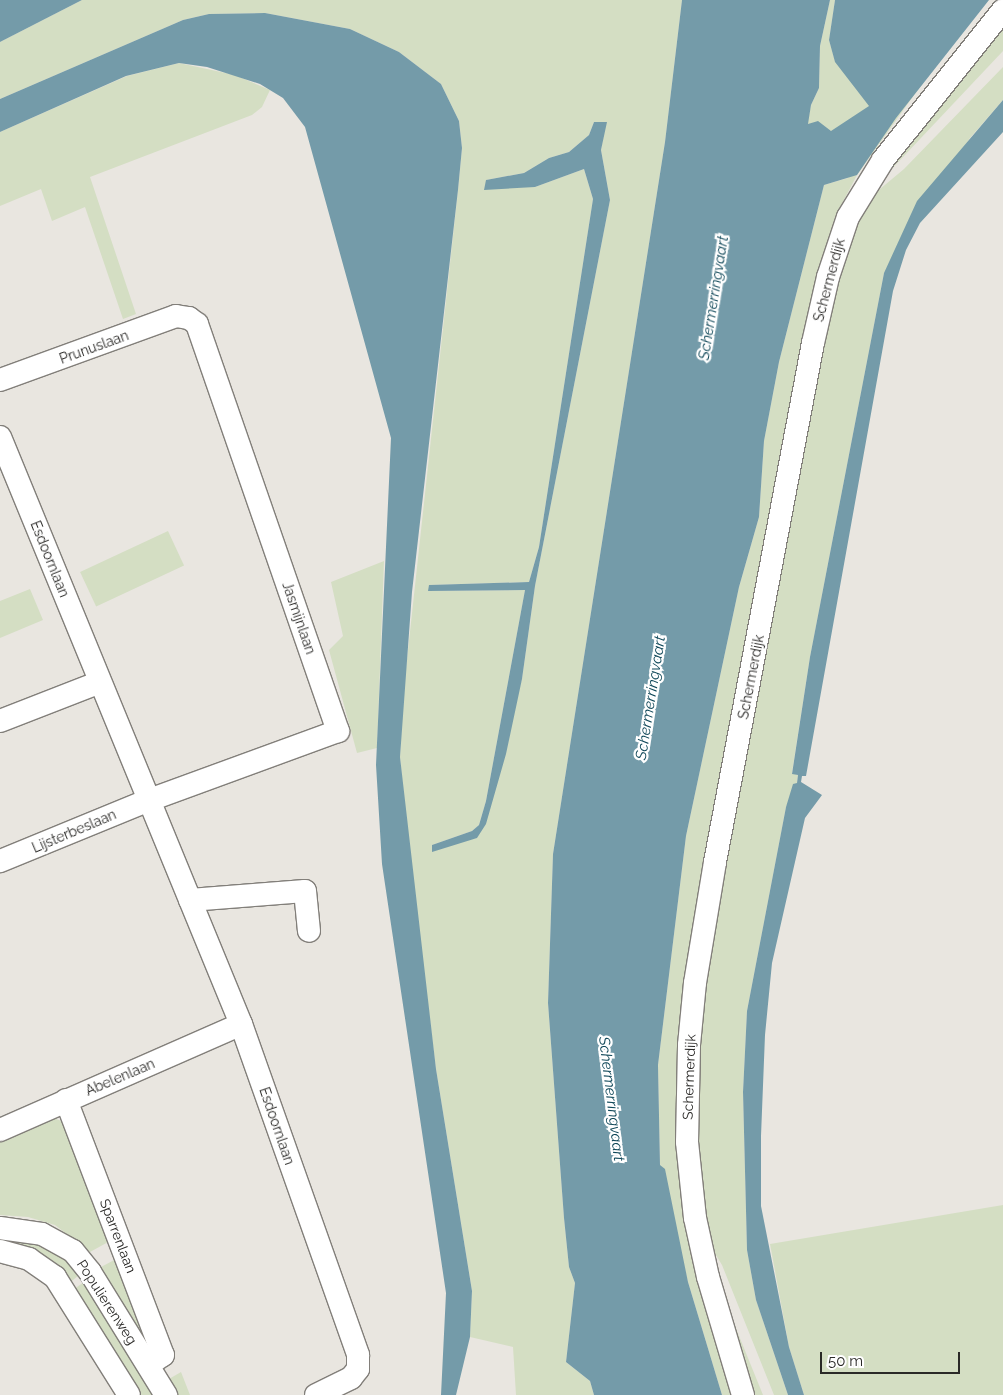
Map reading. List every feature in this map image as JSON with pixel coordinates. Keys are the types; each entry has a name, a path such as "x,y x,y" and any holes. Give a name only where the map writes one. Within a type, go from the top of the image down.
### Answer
{"street":[{"name":"Schermerdijk","path":"742,1395 708,1277 695,1218 687,1142 689,1045 695,983 715,862 813,343 828,277 840,236 852,211 883,160 1003,10"},
{"name":"Prunuslaan","path":"0,380 176,316 189,318"},
{"name":"Jasmijnlaan","path":"149,800 338,731 196,324 189,318"},
{"name":"Esdoornlaan","path":"0,437 240,1024 358,1355 358,1369 351,1378 316,1395"},
{"path":"0,722 100,682"},
{"name":"Lijsterbeslaan","path":"0,861 149,800"},
{"path":"190,900 305,891 309,931"},
{"name":"Abelenlaan","path":"0,1130 240,1024"},
{"name":"Sparrenlaan","path":"66,1100 163,1355 148,1366"},
{"name":"Populierenweg","path":"0,1228 42,1234 73,1251 90,1272 166,1395"},
{"name":"Populierenweg","path":"0,1251 29,1259 55,1277 76,1306 129,1395"}],"green space":[{"path":"82,0 682,0 665,142 553,854 548,1003 564,1218 569,1267 575,1283 566,1362 590,1381 594,1395 516,1395 513,1347 470,1337 472,1291 436,1069 409,853 400,757 403,696 458,190 462,148 459,121 441,84 399,52 350,29 265,13 209,14 183,20 0,99 0,42","holes":["594,122 606,122 601,150 610,200 535,586 522,679 477,838 432,845 472,831 479,825 486,801 525,590 429,591 429,585 529,582 539,547 593,199 584,169 535,187 486,180 524,173 549,158 569,152 589,135"]},
{"path":"830,0 835,0 829,40 835,61 855,72 922,84 857,175 835,217 809,312 766,541 683,1140 737,1395 722,1395 688,1282 660,1165 658,1065 686,836 739,587 759,517 764,441 779,362 824,185 848,178 869,151 831,131 807,125 811,105 819,88 820,46"},
{"path":"1003,15 1003,51 887,174"},
{"path":"179,63 235,75 270,90 262,107 252,115 90,177 136,314 123,319 85,207 52,221 41,189 0,206 0,132 127,76"},
{"path":"1003,67 1003,100 970,138 884,273 810,657 792,773 798,775 797,783 786,807 747,1011 743,1092 747,1250 756,1300 788,1395 774,1395 722,1265 705,1237 693,1176 702,972 844,237 874,194 904,169"},
{"path":"168,531 184,565 96,606 80,572"},
{"path":"384,561 377,748 357,753 329,650 343,636 331,582"},
{"path":"30,589 43,620 0,638 0,601"},
{"path":"51,1117 64,1122 110,1241 90,1252 55,1225 28,1217 0,1215 0,1140"},
{"path":"1003,1205 1003,1395 804,1395 789,1347 770,1244"},
{"path":"0,1234 44,1242 83,1272 68,1284 0,1246"},
{"path":"118,1258 147,1343 101,1267"},
{"path":"711,1267 763,1395 746,1395"},
{"path":"88,1279 159,1395 133,1395 73,1290"},
{"path":"181,1372 190,1395 178,1395 169,1379"}],"water":[{"path":"0,0 82,0 0,42"},
{"name":"Schermerringvaart","path":"682,0 830,0 820,46 819,88 811,105 808,124 818,121 831,131 869,106 835,62 829,40 835,0 989,0 896,118 857,175 824,185 779,362 764,441 759,517 739,587 686,836 658,1065 660,1165 665,1169 688,1282 722,1395 594,1395 590,1381 566,1362 575,1283 569,1267 564,1218 548,1003 553,854 665,142"},
{"path":"265,13 350,29 399,52 441,84 459,121 462,148 412,592 400,757 436,1069 472,1291 470,1337 456,1395 441,1395 446,1293 382,864 376,765 391,438 305,127 283,98 260,84 207,67 179,63 126,76 0,132 0,99 183,20 209,14"},
{"path":"1003,100 1003,132 920,223 906,250 893,291 806,776 802,776 801,782 822,795 805,818 772,963 765,1035 761,1136 761,1206 789,1347 804,1395 788,1395 756,1300 747,1250 743,1092 747,1011 786,807 793,784 797,783 798,775 792,774 810,657 884,273 917,201"},
{"path":"594,122 607,122 601,150 610,200 535,586 522,679 506,754 486,824 477,838 432,852 432,845 472,831 479,825 486,801 525,590 428,591 429,585 529,582 539,547 593,199 584,169 535,187 484,190 486,180 524,173 549,158 569,152 589,135"}]}
